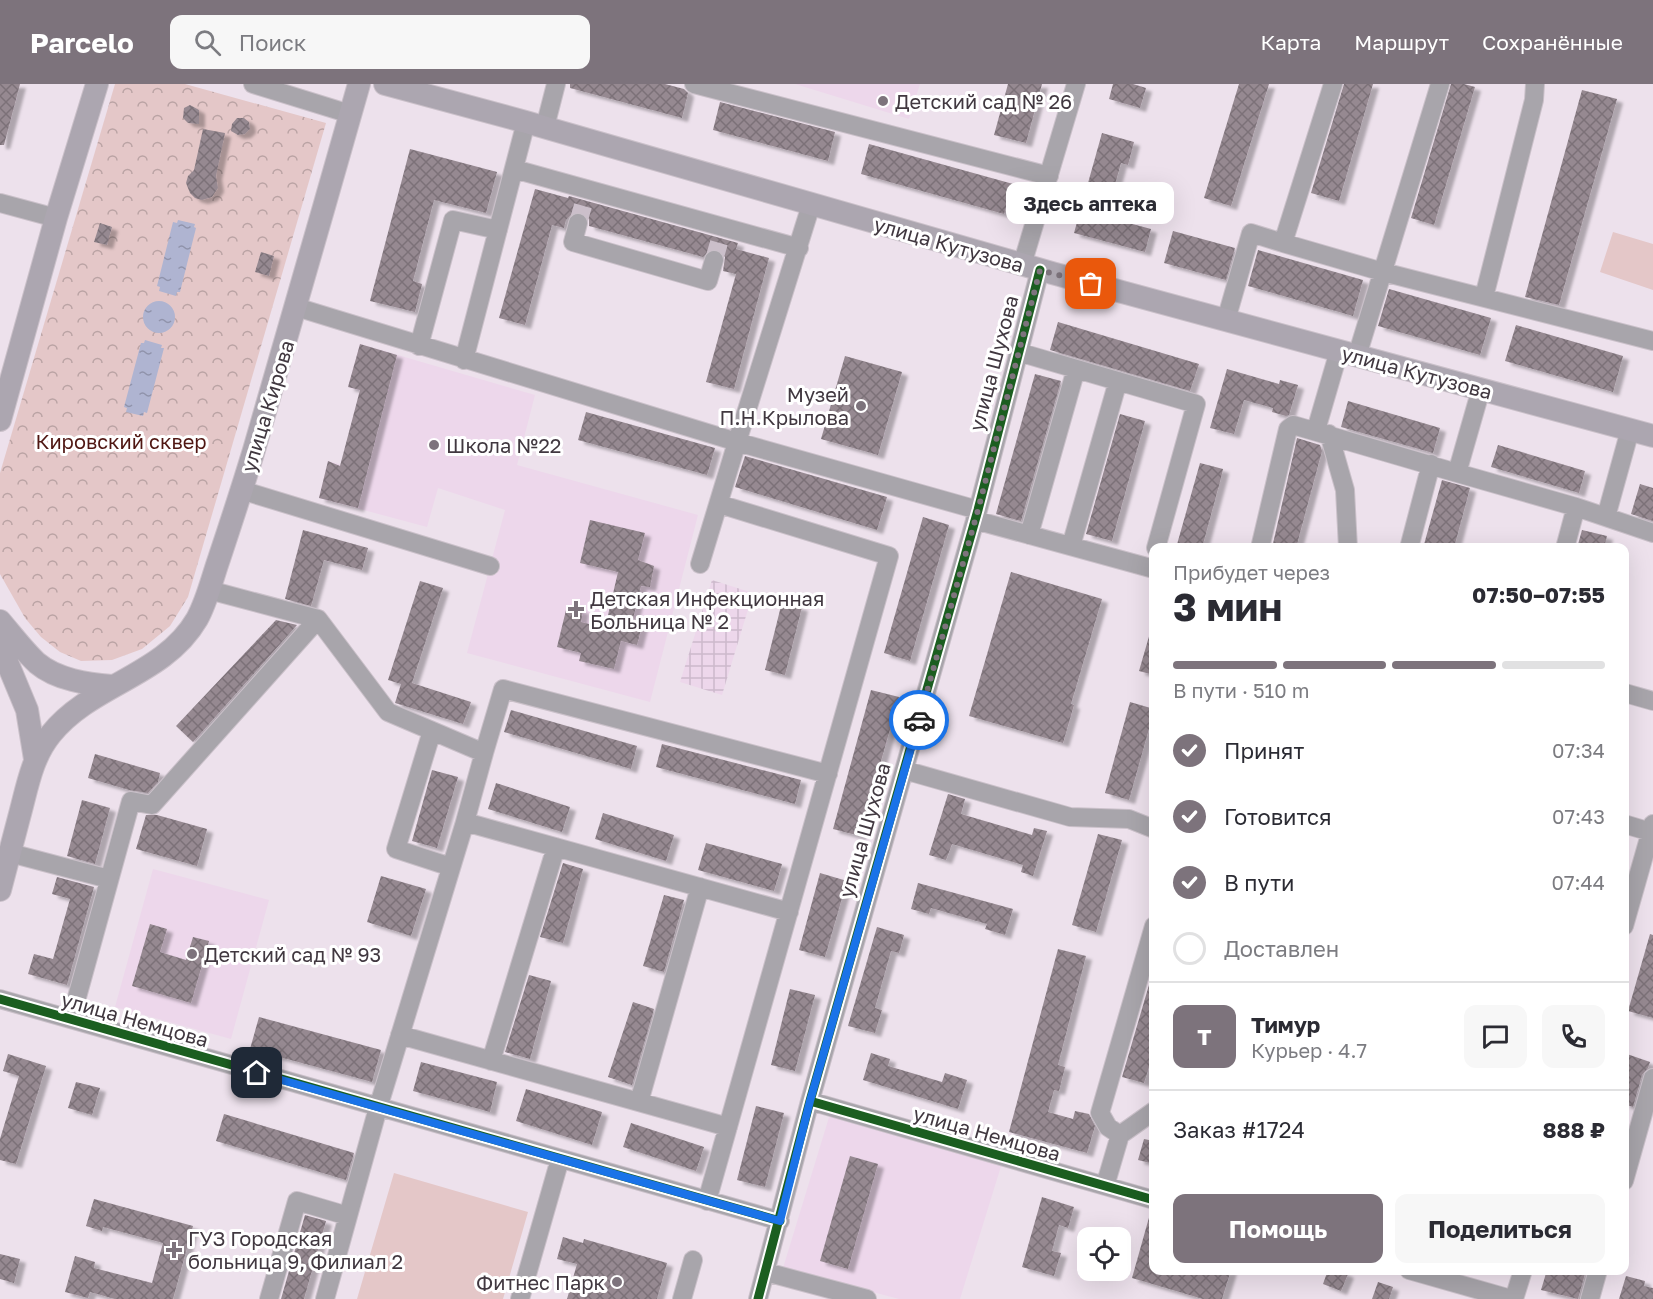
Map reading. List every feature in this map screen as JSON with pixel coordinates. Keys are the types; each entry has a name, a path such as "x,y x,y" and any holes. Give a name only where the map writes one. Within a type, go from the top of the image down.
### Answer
{"main road":[{"path":"0,420 56,218 97,84"},
{"name":"улица Кирова","path":"0,890 35,759 50,735 67,716 112,686 140,672 164,656 184,638 197,618 209,590 242,490 359,84"},
{"name":"улица Кутузова","path":"385,84 1031,267 1653,436"},
{"path":"0,621 39,665 61,676 87,684 112,686"},
{"name":"улица Кирова","path":"0,645 27,710 35,759"}],"street":[{"path":"253,84 350,114"},
{"path":"464,360 514,169 556,84"},
{"name":"улица Шухова","path":"758,1299 810,1101 976,515 1018,352 1031,267 1050,176 1076,84"},
{"path":"1283,243 1333,84"},
{"path":"1348,543 1345,490 1322,432 1348,353 1383,272 1440,84"},
{"path":"1484,297 1534,99 1535,84"},
{"path":"705,85 1050,176"},
{"path":"514,169 722,230 799,249"},
{"path":"0,203 56,218"},
{"path":"700,564 812,205"},
{"path":"419,346 453,220 498,230"},
{"path":"578,224 573,242 708,280 714,260"},
{"path":"1226,320 1251,233 1383,272 1653,340"},
{"path":"296,307 976,515 1029,535 1149,564"},
{"path":"1018,352 1196,404 1157,543"},
{"path":"1029,535 1076,369"},
{"path":"1071,546 1118,381"},
{"path":"1457,473 1481,389"},
{"path":"1261,543 1288,429 1293,425 1576,507 1653,533"},
{"path":"1606,517 1630,430"},
{"path":"1410,543 1431,464"},
{"path":"242,490 490,566"},
{"path":"707,1201 889,556 719,504"},
{"path":"1566,543 1576,507"},
{"path":"209,590 318,620 388,712 484,753"},
{"path":"71,1019 131,801 152,805 318,620"},
{"path":"325,1299 378,1108 503,689 828,774"},
{"path":"1629,694 1653,702"},
{"path":"432,731 396,849 451,867"},
{"path":"904,770 1070,817 1129,819 1149,827"},
{"path":"465,822 789,912"},
{"path":"1629,825 1652,828 1629,908"},
{"path":"491,1061 556,847"},
{"path":"10,853 109,879"},
{"path":"639,1102 700,887"},
{"path":"1120,1135 1108,1127 1100,1113 1149,943"},
{"name":"улица Немцова","path":"0,999 780,1221"},
{"path":"400,1035 728,1127"},
{"path":"1629,1163 1653,1078"},
{"name":"улица Немцова","path":"810,1101 1149,1199"},
{"path":"1105,1186 1120,1135 1149,1115"},
{"path":"519,1299 560,1159"},
{"path":"269,1299 297,1201 348,1216"},
{"path":"682,1299 693,1260"},
{"path":"766,1272 867,1299"},
{"path":"1426,1275 1513,1299 1521,1275"},
{"path":"1590,1299 1597,1275"}],"shaded area":[{"name":"Детский сад № 26","path":"795,84 920,84 909,119"},
{"path":"360,344 535,395 517,465 698,515 650,702 467,653 505,510 438,488 427,527 319,498 328,461 341,465 360,391 348,387"},
{"path":"712,580 753,593 722,695 680,682"},
{"name":"Детский сад № 93","path":"153,869 269,900 231,1039 115,1007"},
{"path":"830,1114 1002,1163 960,1299 899,1299 783,1268"}],"green space":[{"name":"Кировский сквер","path":"115,84 185,84 326,123 188,597 170,626 142,649 112,660 81,661 60,652 41,637 25,618 0,574 0,473"},
{"path":"1613,232 1653,244 1653,290 1600,272"},
{"path":"394,1173 528,1212 503,1299 357,1299"}],"water":[{"path":"178,220 195,224 196,228 180,292 177,292 176,296 159,291 160,287 157,286 173,222 177,223"},
{"path":"159,301 170,306 175,317 170,328 159,333 148,328 143,317 148,306"},
{"path":"145,340 162,345 161,348 164,348 147,413 144,412 143,416 126,412 127,408 124,407 141,343"}],"building":[{"path":"0,84 20,84 4,145 0,145"},
{"path":"570,84 665,84 684,89 688,93 682,118 570,88"},
{"path":"1008,84 1042,84 1026,143 994,135"},
{"path":"1113,84 1133,84 1146,88 1140,108 1109,99"},
{"path":"1239,84 1269,84 1231,206 1204,198"},
{"path":"1344,84 1373,84 1339,201 1311,193"},
{"path":"1451,84 1475,87 1434,225 1411,218"},
{"path":"1582,90 1617,99 1559,305 1525,297"},
{"path":"720,102 835,132 828,161 713,130"},
{"path":"190,105 199,110 199,124 188,123 183,118 184,108"},
{"path":"237,118 244,118 249,122 250,129 245,134 238,135 231,131 232,124"},
{"path":"203,129 225,133 216,176 218,188 212,197 202,200 190,193 186,183 188,176 194,170"},
{"path":"1102,133 1134,142 1128,165 1121,163 1106,217 1151,229 1145,252 1074,233"},
{"path":"869,144 1013,184 1004,214 861,174"},
{"path":"410,149 497,172 486,213 434,200 413,281 422,284 415,312 370,301"},
{"path":"535,189 568,198 569,196 738,243 736,249 769,258 734,389 706,382 736,274 723,271 725,257 718,249 711,249 703,257 589,226 589,219 585,215 574,212 566,220 564,228 552,225 525,325 499,318"},
{"path":"100,223 112,227 107,245 94,242"},
{"path":"1173,231 1235,248 1226,280 1164,263"},
{"path":"1258,250 1363,280 1353,316 1248,286"},
{"path":"261,252 274,256 269,276 255,272"},
{"path":"1389,289 1491,318 1480,355 1378,326"},
{"path":"1058,322 1199,364 1190,391 1050,350"},
{"path":"1516,325 1623,356 1613,392 1505,361"},
{"path":"360,344 397,355 358,508 319,498 328,461 340,466 360,390 348,387"},
{"name":"Музей П.Н.Крылова","path":"845,356 902,372 878,455 821,439"},
{"path":"1227,369 1279,384 1280,380 1298,385 1289,415 1272,412 1273,408 1244,400 1234,434 1210,428"},
{"path":"1035,374 1061,381 1021,521 996,514"},
{"path":"1348,401 1440,428 1433,453 1341,427"},
{"path":"586,412 715,448 707,475 578,440"},
{"path":"1120,414 1145,421 1112,541 1086,534"},
{"path":"1297,438 1320,445 1322,451 1297,543 1273,543"},
{"path":"1498,445 1585,471 1579,493 1491,467"},
{"path":"745,456 887,497 877,530 735,487"},
{"path":"1200,463 1223,469 1203,543 1177,543"},
{"path":"1442,480 1470,488 1455,543 1424,543"},
{"path":"1640,484 1653,488 1653,521 1631,514"},
{"path":"923,517 949,525 910,661 884,653"},
{"path":"590,520 645,533 638,560 654,566 650,587 641,586 632,623 642,626 637,645 621,641 614,669 579,661 581,653 557,647 567,606 583,610 581,622 605,628 618,572 580,563"},
{"path":"303,530 368,548 362,570 324,560 311,606 285,599"},
{"path":"1582,530 1607,536 1605,543 1578,543"},
{"path":"1011,572 1102,599 1071,704 1074,705 1063,743 969,716"},
{"path":"420,581 443,588 412,683 471,702 463,724 395,703 401,684 388,680"},
{"path":"782,602 802,607 785,675 765,670"},
{"path":"276,620 297,625 193,742 176,726"},
{"path":"1149,636 1149,674 1139,671"},
{"path":"871,690 899,697 860,836 833,829"},
{"path":"1130,702 1149,708 1149,729 1129,800 1105,793"},
{"path":"511,710 637,746 631,769 504,732"},
{"path":"662,744 801,780 795,804 656,767"},
{"path":"95,754 160,773 158,782 148,793 88,778"},
{"path":"432,770 458,777 437,848 412,841"},
{"path":"496,783 570,807 562,832 488,809"},
{"path":"948,794 965,799 961,814 1032,835 1034,828 1047,831 1033,876 1021,872 1023,865 952,844 946,860 929,855"},
{"path":"82,800 110,808 95,864 67,856"},
{"path":"603,813 674,835 666,861 595,839"},
{"path":"146,815 157,815 207,829 197,866 136,849"},
{"path":"1098,834 1122,840 1096,932 1072,925"},
{"path":"706,843 782,864 774,891 698,870"},
{"path":"563,863 583,869 563,943 540,937"},
{"path":"820,873 847,881 825,957 799,950"},
{"path":"381,876 426,889 411,936 367,922"},
{"path":"57,877 94,887 67,985 28,974 34,954 53,959 70,899 52,894"},
{"path":"918,883 1013,909 1005,935 985,929 987,924 931,908 929,914 911,909"},
{"path":"664,895 684,900 664,972 643,966"},
{"path":"150,924 167,929 160,952 186,960 193,937 209,941 191,1003 132,986"},
{"path":"877,927 904,935 899,953 891,951 875,1008 882,1010 875,1033 848,1026"},
{"path":"1650,934 1653,935 1653,1018 1629,1011"},
{"path":"1058,949 1086,956 1058,1065 1065,1067 1059,1091 1054,1090 1048,1112 1073,1119 1075,1111 1089,1114 1095,1126 1087,1153 1009,1132"},
{"path":"529,975 551,981 530,1059 505,1052"},
{"path":"1149,985 1149,1067 1144,1083 1122,1077"},
{"path":"790,989 815,995 795,1071 771,1065"},
{"path":"633,1002 654,1009 632,1085 608,1077"},
{"path":"259,1017 381,1050 372,1082 250,1049"},
{"path":"871,1053 890,1059 888,1066 942,1082 945,1073 967,1080 958,1109 863,1080"},
{"path":"8,1054 46,1066 16,1164 0,1160 0,1139 19,1076 3,1071"},
{"path":"1629,1055 1650,1062 1642,1075 1633,1107 1629,1106"},
{"path":"421,1062 497,1082 490,1112 413,1091"},
{"path":"76,1082 100,1088 92,1115 68,1108"},
{"path":"526,1089 602,1112 592,1145 516,1121"},
{"path":"756,1106 784,1113 765,1187 737,1180"},
{"path":"224,1114 354,1153 346,1180 216,1141"},
{"path":"631,1123 704,1147 696,1171 623,1147"},
{"path":"1144,1139 1149,1140 1149,1163 1138,1160"},
{"path":"850,1156 878,1164 848,1269 820,1261"},
{"path":"1042,1197 1074,1207 1068,1228 1059,1225 1052,1251 1061,1253 1054,1276 1022,1267"},
{"name":"ГУЗ Городская больница 9, Филиал 2","path":"94,1199 193,1226 173,1299 115,1299 90,1292 88,1298 65,1292 75,1256 95,1262 94,1268 152,1283 163,1243 103,1227 102,1231 86,1226"},
{"path":"305,1215 326,1221 304,1299 281,1299"},
{"path":"1149,1218 1149,1275 1229,1275 1222,1299 1203,1299 1132,1278"},
{"name":"Фитнес Парк","path":"563,1237 583,1243 584,1239 667,1263 657,1299 567,1299 577,1264 557,1259"},
{"path":"0,1254 20,1259 14,1283 0,1279"},
{"path":"1326,1275 1348,1275 1341,1291 1323,1284"},
{"path":"1546,1275 1585,1275 1578,1299 1541,1290"},
{"path":"1626,1276 1645,1281 1644,1286 1653,1288 1653,1299 1619,1299"},
{"path":"1378,1282 1393,1287 1389,1299 1372,1299"}],"tunnel":[{"path":"578,223 586,195"},
{"path":"714,260 722,232"}],"cycle path":[{"path":"758,1299 810,1101 978,510 1040,270"},
{"path":"0,999 780,1221"},
{"path":"810,1101 1149,1199"}],"way so far":[{"path":"919,720 978,510 1040,270 1091,284"}],"place":[{"name":"Детский сад № 26","path":"883,101"},
{"name":"Здесь аптека","path":"1091,284"},
{"name":"Музей П.Н.Крылова","path":"861,406"},
{"name":"Школа №22","path":"434,445"},
{"name":"Детская Инфекционная Больница № 2","path":"576,609"},
{"name":"Детский сад № 93","path":"192,954"},
{"name":"ГУЗ Городская больница 9, Филиал 2","path":"174,1250"},
{"name":"Фитнес Парк","path":"617,1282"}],"route":[{"path":"257,1073 780,1221 810,1101 919,720"}]}
